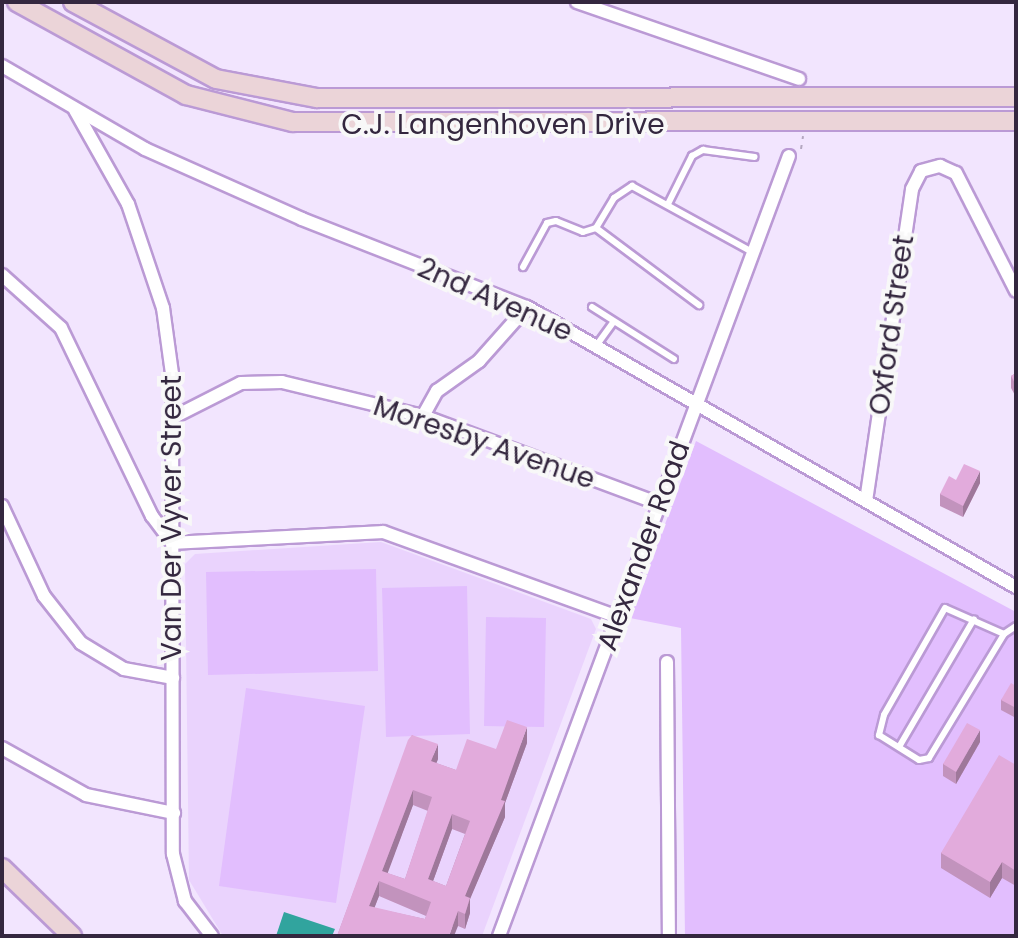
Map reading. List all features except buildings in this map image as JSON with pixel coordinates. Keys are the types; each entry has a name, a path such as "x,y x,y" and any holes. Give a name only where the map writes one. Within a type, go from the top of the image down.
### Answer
{"main road":[{"name":"C.J. Langenhoven Drive","path":"17,2 186,95 293,122 1016,121"},
{"name":"C.J. Langenhoven Drive","path":"73,2 216,79 317,98 1016,97"},
{"path":"2,868 72,936"}],"street":[{"path":"577,2 799,79"},
{"name":"2nd Avenue","path":"2,66 145,149 302,219 527,307 1016,587"},
{"name":"Van Der Vyver Street","path":"75,110 146,246 169,346 174,813 179,884 192,912 212,936"},
{"name":"Alexander Road","path":"499,936 789,156"},
{"name":"Oxford Street","path":"866,501 912,189 921,171 940,166 959,177 1016,291"},
{"path":"2,275 61,328 152,516 172,543 383,532 618,617"},
{"path":"423,416 437,391 479,361 527,307"},
{"name":"Moresby Avenue","path":"172,418 255,380 423,416 659,504"},
{"path":"2,506 44,596 73,636 124,669 173,678"},
{"path":"667,662 669,936"},
{"path":"2,748 86,795 174,813"}],"lane":[{"path":"668,204 692,156 703,150 755,157"},
{"path":"523,267 547,223 556,221 583,232 596,228 614,198 632,186 754,253"},
{"path":"596,228 699,305"},
{"path":"592,307 674,359"},
{"path":"596,346 613,323"},
{"path":"1004,634 945,608 877,729 919,760 929,758 1004,634 1016,626"},
{"path":"899,747 974,619"}],"path":[{"path":"802,145 803,135"}],"shaded area":[{"path":"696,441 1016,612 1016,936 685,936 681,628 630,618"},
{"path":"381,542 591,619 596,629 482,936 223,936 189,880 185,564 195,554"},
{"path":"376,569 378,671 208,675 206,572"},
{"path":"467,586 470,734 386,737 382,588"},
{"path":"486,617 546,618 544,727 484,726"},
{"path":"246,688 365,706 336,903 219,886"},
{"path":"284,912 335,929 332,936 276,936"}]}
